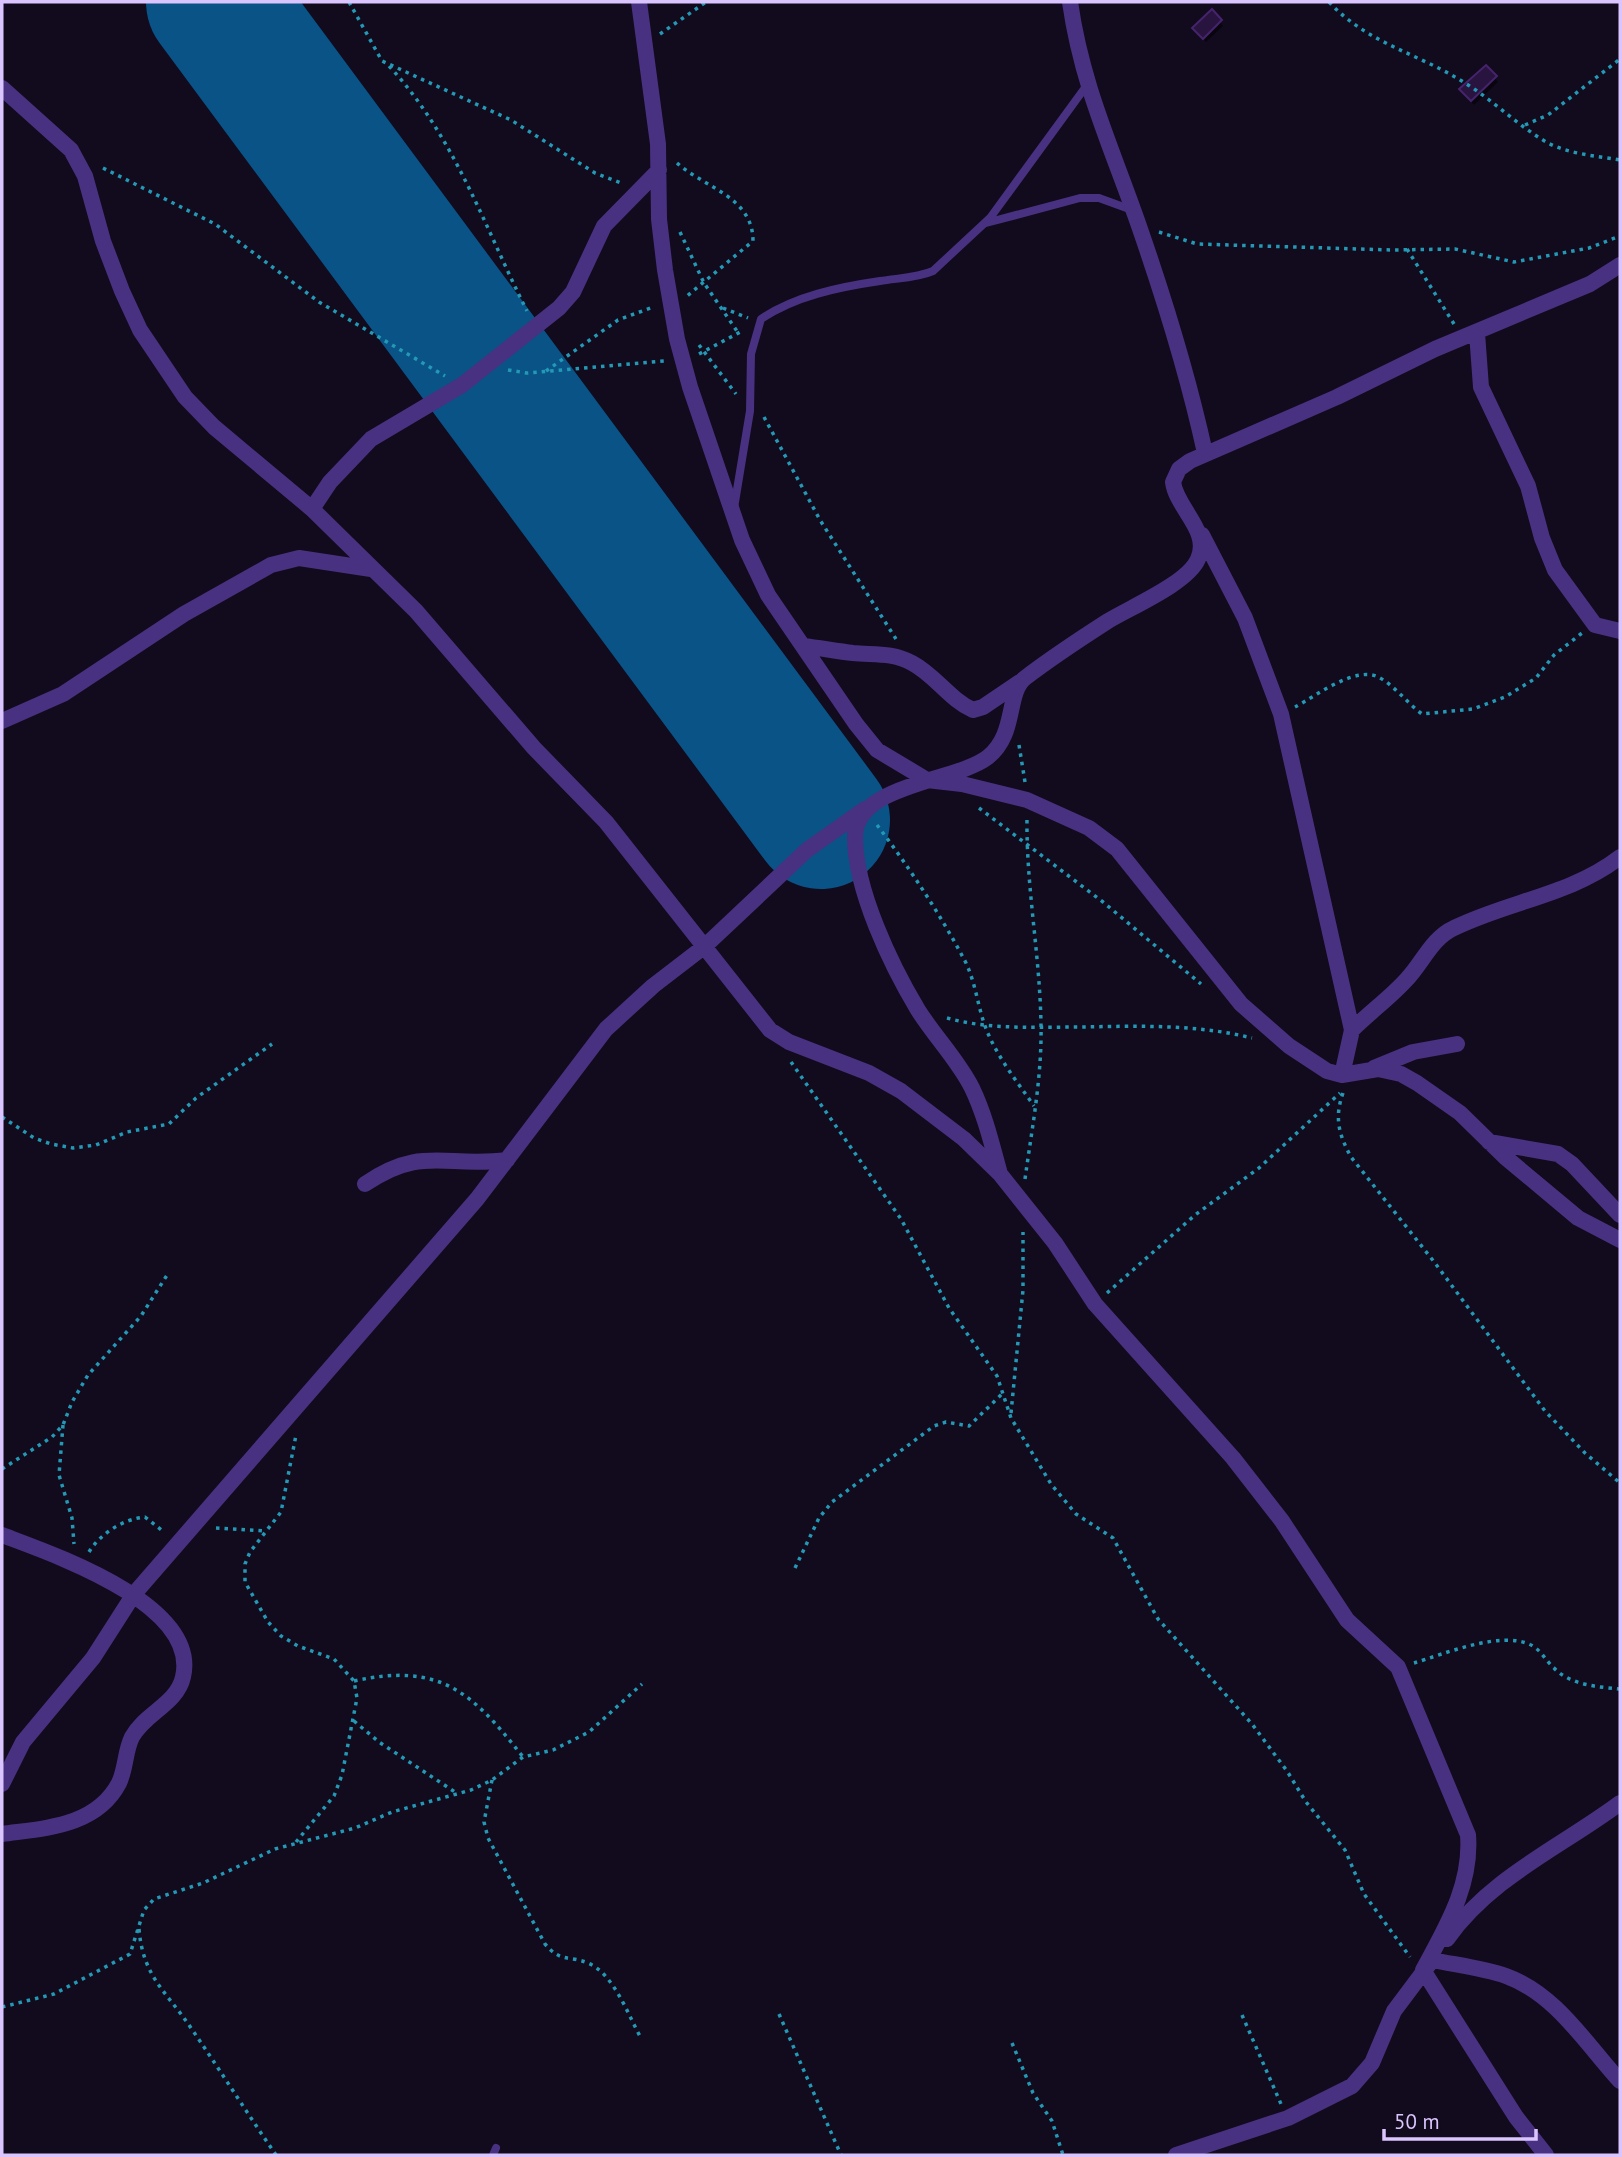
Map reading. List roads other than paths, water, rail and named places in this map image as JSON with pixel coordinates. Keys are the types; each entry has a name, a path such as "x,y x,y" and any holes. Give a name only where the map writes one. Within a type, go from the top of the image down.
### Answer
{"street":[{"path":"639,2 659,144 659,219 670,301 682,358 733,514 768,595 829,687 877,750 927,780 980,787 1027,800 1089,828 1117,849 1241,1004 1308,1061 1342,1075 1392,1063 1413,1052 1457,1044"},
{"path":"1070,2 1087,85 1166,301 1205,453"},
{"path":"2,88 71,150 85,176 103,241 122,291 140,330 185,397 214,427 312,509 416,611 534,748 606,822 770,1030 789,1042 869,1073 901,1091 964,1139 1000,1174 1055,1243 1095,1304 1233,1458 1282,1521 1347,1620 1398,1667 1468,1835 1469,1855 1458,1899 1426,1968"},
{"path":"312,509 330,482 371,439 462,385 536,328 573,292 604,226 659,170"},
{"path":"1342,1075 1352,1030 1281,714 1245,618 1198,530 1179,502 1173,482 1180,469 1205,453 1280,423 1435,349 1590,285 1620,265"},
{"path":"1470,336 1481,387 1528,486 1542,538 1555,570 1595,625 1620,631"},
{"path":"803,646 856,654 880,653 910,662 925,670 954,699 973,710 983,707 1107,622 1191,570 1200,551 1198,530"},
{"path":"2,721 63,694 149,635 271,565 299,558 371,569"},
{"path":"2,1784 23,1742 93,1658 134,1594 191,1525 477,1199 606,1029 653,986 705,946 807,850 868,808 927,780 956,773 988,757 1003,741 1020,682"},
{"path":"868,808 855,835 858,869 891,958 919,1010 971,1087 986,1121 1000,1174"},
{"path":"1352,1030 1406,981 1433,944 1452,928 1537,895 1577,885 1620,857"},
{"path":"1369,1070 1401,1074 1417,1083 1460,1113 1489,1142 1578,1218 1620,1240"},
{"path":"1489,1142 1558,1154 1572,1164 1615,1212 1620,1214"},
{"path":"365,1184 392,1166 422,1159 472,1164 507,1160"},
{"path":"2,1535 78,1565 134,1594 160,1616 185,1659 183,1677 176,1694 141,1723 132,1738 124,1770 106,1801 69,1823 2,1834"},
{"path":"1176,2155 1288,2118 1338,2094 1365,2074 1394,2011 1469,1912 1515,1871 1620,1803"},
{"path":"1426,1968 1506,1976 1524,1985 1546,1999 1577,2029 1592,2052 1620,2081"},
{"path":"1426,1968 1516,2117 1546,2155"}],"lane":[{"path":"733,514 752,396 751,354 761,319 808,296 876,281 923,275 944,263 986,223 1087,85"},
{"path":"986,223 1080,198 1099,198 1135,216"}]}
